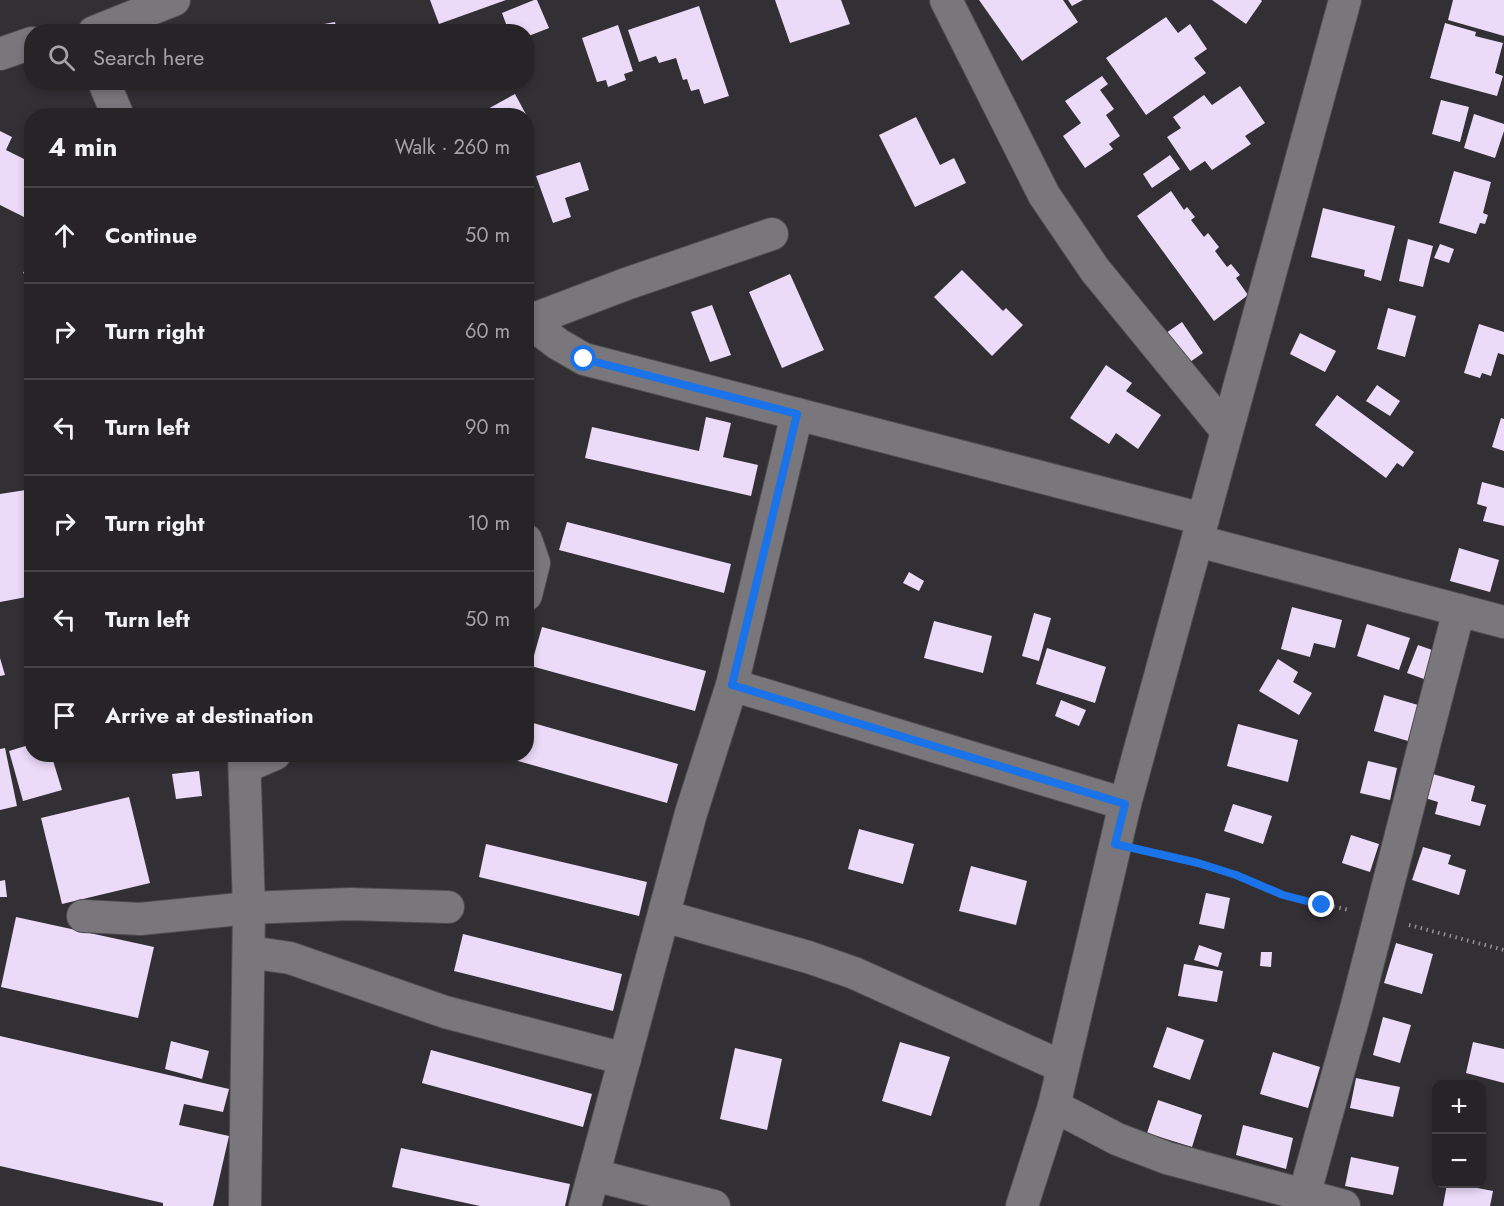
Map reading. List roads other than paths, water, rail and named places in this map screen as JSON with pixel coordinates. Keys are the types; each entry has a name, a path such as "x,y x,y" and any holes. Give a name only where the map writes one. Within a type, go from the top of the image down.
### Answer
{"street":[{"path":"114,24 174,0"},
{"path":"946,0 1044,195 1095,270 1226,430"},
{"path":"1022,1206 1054,1106 1125,804 1345,0"},
{"path":"0,54 24,46"},
{"path":"107,90 115,108"},
{"path":"534,318 772,234"},
{"path":"534,326 584,359 797,414 1201,530 1504,622"},
{"path":"585,1206 691,813 732,685 797,414"},
{"path":"1304,1196 1381,917 1459,610"},
{"path":"732,685 1125,804"},
{"path":"244,762 249,908 245,1206"},
{"path":"84,916 140,919 249,908 350,904 448,907"},
{"path":"664,916 808,957 854,974 1063,1067"},
{"path":"249,952 290,958 445,1012 625,1059"},
{"path":"1054,1106 1117,1139 1167,1158 1344,1206"},
{"path":"594,1175 714,1206"}]}
